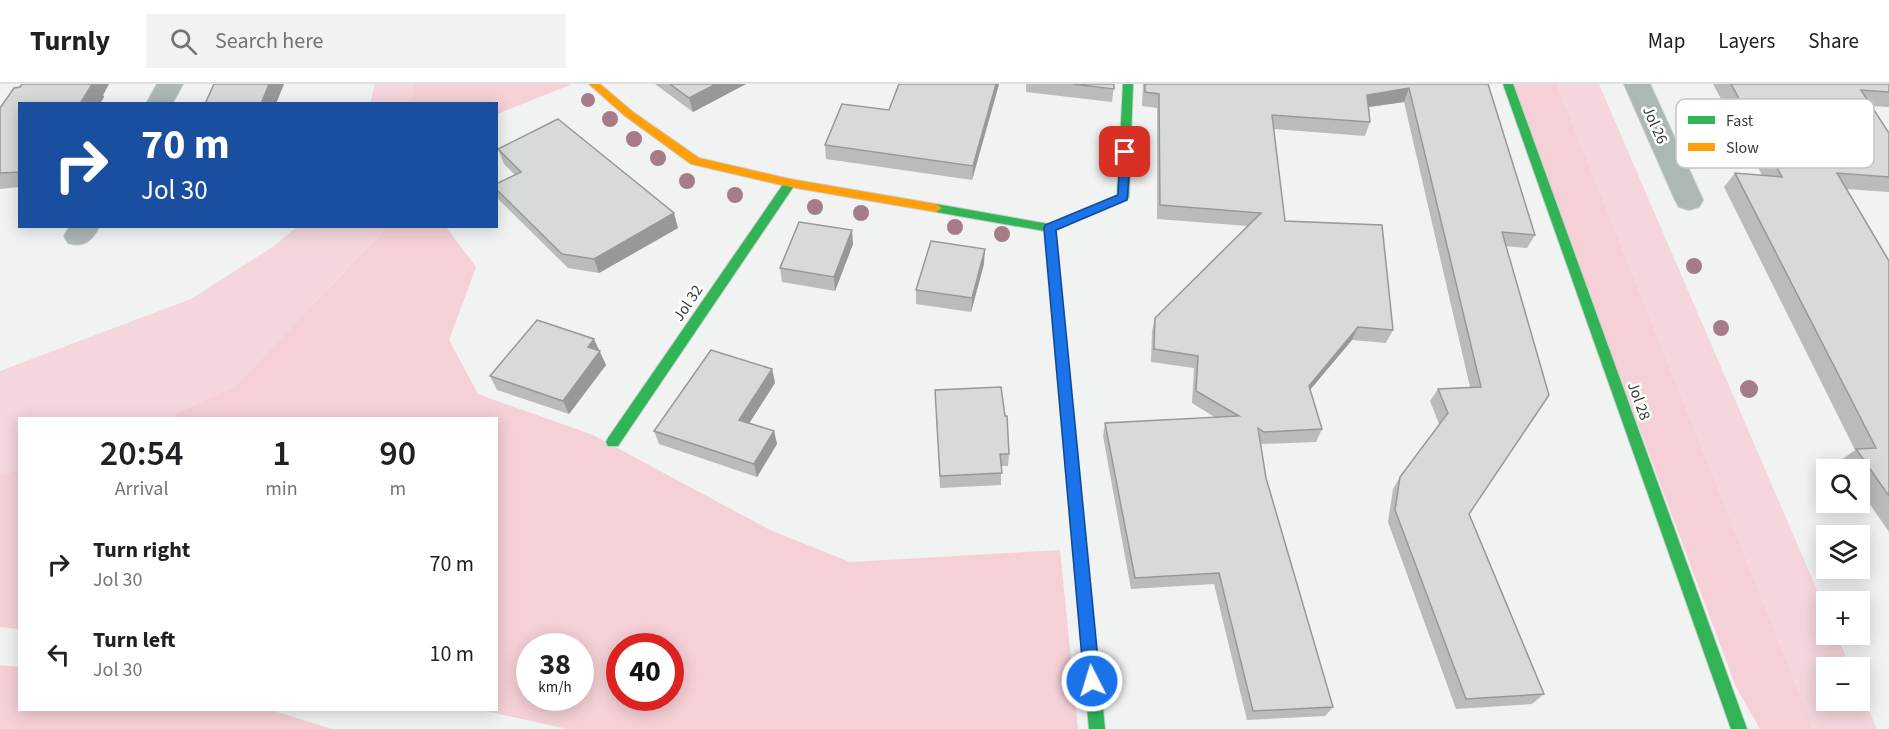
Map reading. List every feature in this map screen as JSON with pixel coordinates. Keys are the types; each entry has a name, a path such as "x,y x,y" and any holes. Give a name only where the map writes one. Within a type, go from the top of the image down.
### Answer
{"street":[{"path":"160,102 170,84"},
{"path":"594,84 628,114 695,161 790,183 1050,228 1123,197 1128,84"},
{"name":"Jol 28","path":"1508,84 1739,729"},
{"name":"Jol 26","path":"1637,84 1689,200"},
{"name":"Jol 32","path":"613,442 790,183"},
{"path":"1050,228 1097,729"}],"shaded area":[{"path":"375,84 414,84 410,102 370,102"},
{"path":"414,84 570,85 498,114 498,102 410,102"},
{"path":"1511,84 1557,84 1814,729 1760,729 1736,687"},
{"path":"1557,84 1599,84 1818,591 1816,645 1841,645 1846,657 1816,657 1816,711 1869,711 1877,729 1814,729"},
{"path":"296,228 385,228 236,385 169,417 18,417 18,470 0,475 0,371 191,299 274,246"},
{"path":"385,228 447,228 476,267 449,340 478,394 593,435 770,530 850,562 1060,550 1078,729 568,729 485,711 498,711 498,417 169,417 236,385"},
{"path":"18,470 18,629 0,627 0,475"},
{"path":"0,665 18,667 18,711 274,711 332,729 0,729"}],"building":[{"path":"22,84 92,84 81,102 18,102 18,172 0,173 0,108 14,88"},
{"path":"214,84 269,84 262,102 206,102"},
{"path":"670,84 716,84 689,98"},
{"path":"899,84 996,84 973,166 825,145 842,104 889,110"},
{"path":"1073,84 1114,84 1114,89"},
{"path":"1145,84 1488,84 1535,235 1502,232 1549,395 1469,514 1544,694 1466,699 1395,510 1400,477 1448,413 1438,389 1481,387 1409,88 1367,95 1370,122 1272,115 1285,221 1382,225 1393,330 1358,327 1309,386 1322,429 1264,432 1258,428 1266,478 1333,707 1253,711 1219,573 1135,578 1105,423 1239,416 1196,391 1198,356 1154,349 1155,318 1261,213 1160,205 1159,94 1145,92"},
{"path":"1731,84 1889,84 1889,92 1861,90 1867,99 1739,99"},
{"path":"1874,110 1889,133 1889,177 1837,173 1889,261 1889,496 1870,469 1870,459 1863,459 1856,449 1876,448 1735,173 1782,177 1777,168 1874,168"},
{"path":"558,119 674,213 594,259 562,254 498,191 498,183 521,172 498,149"},
{"path":"799,222 852,230 834,277 780,268"},
{"path":"931,241 985,249 972,298 916,290"},
{"path":"537,320 594,339 588,347 600,351 563,401 490,376"},
{"path":"711,350 772,369 739,420 774,431 754,464 654,431"},
{"path":"1001,387 1005,416 1007,416 1009,454 1000,454 1002,473 940,476 935,390"}],"traffic: fast":[{"path":"1097,729 1050,228 1123,197 1128,84"},
{"path":"1508,84 1739,729"},
{"path":"613,442 790,183"},
{"path":"936,208 1050,228"}],"traffic: slow":[{"path":"594,84 629,114 695,161 790,183 936,208"}],"route":[{"path":"1092,681 1050,228 1123,197 1125,152"}]}
